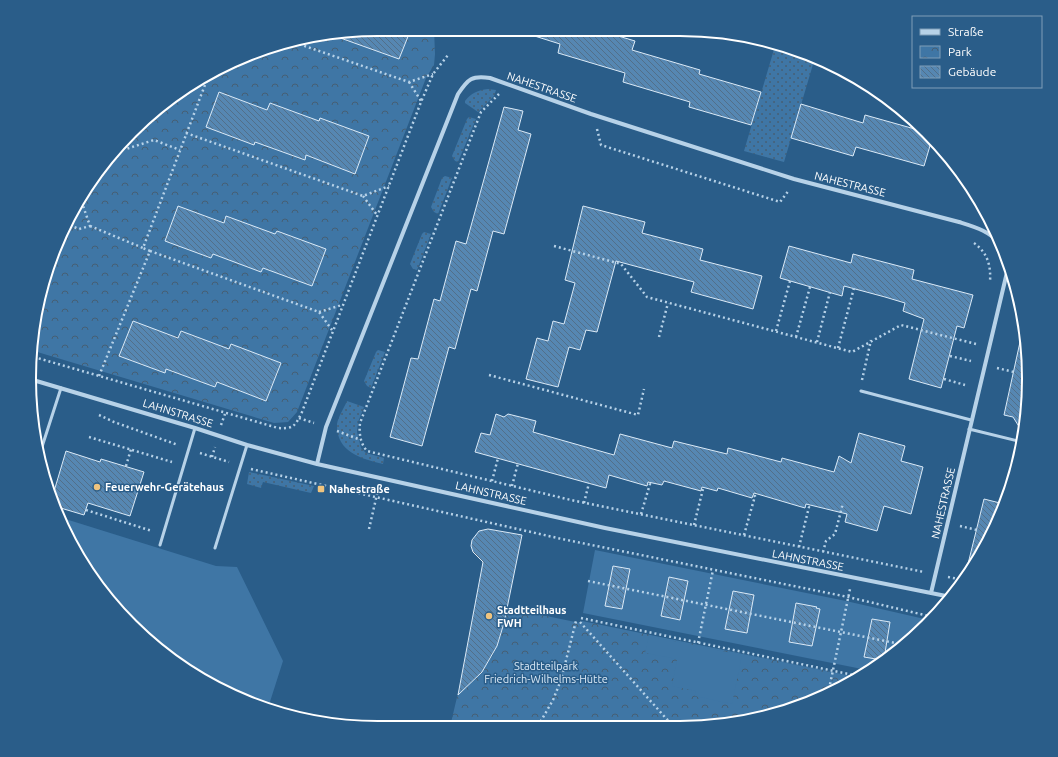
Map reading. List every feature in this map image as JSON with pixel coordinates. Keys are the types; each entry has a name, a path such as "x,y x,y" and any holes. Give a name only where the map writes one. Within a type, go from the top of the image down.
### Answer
{"street":[{"name":"NAHESTRASSE","path":"317,464 326,427 458,94 467,82 473,78 479,76 490,78 591,114 794,179 959,222 985,231 990,235"},
{"name":"NAHESTRASSE","path":"931,593 1006,276"},
{"name":"LAHNSTRASSE","path":"36,381 247,445 317,464 605,528 944,596"}],"lane":[{"path":"43,444 61,388"},
{"path":"861,390 971,420"},
{"path":"160,545 195,428"},
{"path":"969,429 1016,440"},
{"path":"215,548 247,445"}],"path":[{"path":"302,45 409,82 433,74"},
{"path":"37,358 262,424 288,429 294,425 302,412 421,102 433,74 448,55"},
{"path":"409,82 421,102"},
{"path":"144,248 206,83"},
{"path":"500,94 481,112 360,423 362,446 367,450 512,486 744,536 957,579"},
{"path":"592,126 596,128 601,145 780,202 789,190"},
{"path":"186,133 363,196 378,215"},
{"path":"125,149 154,140 180,150"},
{"path":"363,196 389,186"},
{"path":"83,206 90,226"},
{"path":"72,226 79,228 90,226 150,251 319,312 333,330"},
{"path":"971,240 985,253 991,270 990,284"},
{"path":"554,246 621,264 647,297 852,352 871,340 901,325 988,348"},
{"path":"100,376 150,251"},
{"path":"776,332 790,281"},
{"path":"796,337 810,287"},
{"path":"838,348 854,288"},
{"path":"817,342 830,292"},
{"path":"659,337 668,303"},
{"path":"319,312 342,305"},
{"path":"975,344 977,336"},
{"path":"862,378 871,340"},
{"path":"950,356 971,361"},
{"path":"997,368 1014,372"},
{"path":"489,375 638,415 644,389"},
{"path":"944,379 965,384"},
{"path":"96,413 114,422 240,466 562,539 848,597 927,616"},
{"path":"89,437 184,465"},
{"path":"126,466 131,450"},
{"path":"492,481 498,458"},
{"path":"512,486 518,463"},
{"path":"369,529 381,478"},
{"path":"584,502 589,483"},
{"path":"641,514 650,484 647,483"},
{"path":"694,525 702,489"},
{"path":"744,536 755,496 753,496"},
{"path":"823,552 826,541 835,534 843,503"},
{"path":"799,547 809,506 806,505"},
{"path":"86,510 163,534"},
{"path":"971,528 977,530"},
{"path":"830,687 857,558"},
{"path":"698,643 713,570"},
{"path":"588,581 896,643"},
{"path":"669,721 581,620 851,675"},
{"path":"541,721 553,700 561,680 576,621"}],"green space":[{"path":"434,36 434,65 426,78 297,412 288,422 274,423 37,352 39,334 48,290 62,247 82,207 107,170 121,153 136,136 153,121 188,94 207,82 227,71 268,54 312,43 356,37"},
{"path":"774,50 813,63 784,162 744,151"},
{"path":"488,89 496,90 494,96 478,112 465,103 467,98 472,94"},
{"path":"469,117 476,119 458,162 455,161 452,156"},
{"path":"445,176 452,178 438,214 434,212 431,207 442,178"},
{"path":"424,232 431,234 417,270 413,269 410,264"},
{"path":"378,350 385,352 371,388 367,386 364,381"},
{"path":"347,401 364,407 358,422 357,432 361,448 366,453 384,458 383,464 366,460 351,453 345,448 341,441 338,434 337,424"},
{"path":"249,472 314,486 311,493 263,482 261,488 247,484"},
{"path":"66,519 216,566 237,567 283,661 269,703 227,686 188,663 153,636 136,621 121,604 94,569"},
{"path":"595,550 846,601 924,619 888,650 861,669 583,613"},
{"name":"Stadtteilpark Friedrich-Wilhelms-Hütte","path":"508,608 580,623 582,621 850,676 831,686 790,703 724,718 680,721 451,721 458,693 476,678 493,655 501,635"},
{"path":"649,636 742,655 732,704 695,696 696,691 672,686 677,659 645,653"}],"building":[{"path":"408,36 399,59 341,38"},
{"path":"535,36 618,36 635,41 632,50 700,70 699,74 761,92 751,125 689,107 690,102 623,82 625,73 558,53 560,44"},
{"path":"219,92 267,110 270,103 319,121 320,118 369,136 355,174 306,155 305,160 255,142 254,145 206,127"},
{"path":"801,104 863,123 865,115 914,129 930,145 924,166 856,147 853,156 791,138"},
{"path":"504,107 523,111 518,130 531,134 504,234 493,231 477,291 471,289 455,349 449,347 422,446 390,437 411,358 418,359 434,299 440,301 456,241 466,244"},
{"path":"178,206 224,223 226,216 275,234 277,231 326,249 312,286 263,268 261,272 213,254 211,258 165,241"},
{"path":"583,206 645,222 642,233 703,249 700,260 762,276 753,309 691,292 694,282 616,261 597,332 586,330 580,350 569,347 558,387 526,379 537,338 548,341 553,321 564,324 575,283 565,280"},
{"path":"789,246 851,263 853,254 914,270 912,279 973,295 964,328 957,326 941,388 909,379 924,319 903,311 905,303 885,297 844,286 842,296 780,278"},
{"path":"133,321 178,338 181,331 229,349 231,344 281,363 266,401 217,382 215,387 166,369 165,373 119,356"},
{"path":"1020,343 1022,378 1018,426 1013,417 1004,415"},
{"path":"496,414 504,417 508,414 536,421 533,432 614,455 620,434 672,448 674,441 727,454 728,448 781,462 782,458 834,472 839,456 851,463 859,433 905,446 901,461 923,467 911,514 884,506 877,531 845,522 847,514 806,504 805,508 754,493 752,498 718,488 717,491 702,487 701,491 664,481 662,485 648,482 647,486 609,475 606,488 475,452 481,433 490,435"},
{"name":"Feuerwehr-Gerätehaus","path":"66,451 100,462 101,459 144,472 130,516 88,503 84,515 61,508 54,490"},
{"path":"984,499 999,503 987,530 969,562"},
{"name":"Stadtteilhaus FWH","path":"488,529 522,535 504,623 497,646 482,672 458,695 483,562 473,552 471,546 472,540 479,531"},
{"path":"613,566 630,569 622,609 605,606"},
{"path":"669,577 688,581 680,620 661,616"},
{"path":"733,591 754,595 747,633 725,629"},
{"path":"796,603 817,607 816,608 820,609 812,646 789,642"},
{"path":"872,619 890,622 885,652 876,659 864,657"}],"place":[{"name":"Feuerwehr-Gerätehaus","path":"97,487"},
{"name":"Nahestraße","path":"321,489"},
{"name":"Stadtteilhaus FWH","path":"489,616"}]}
